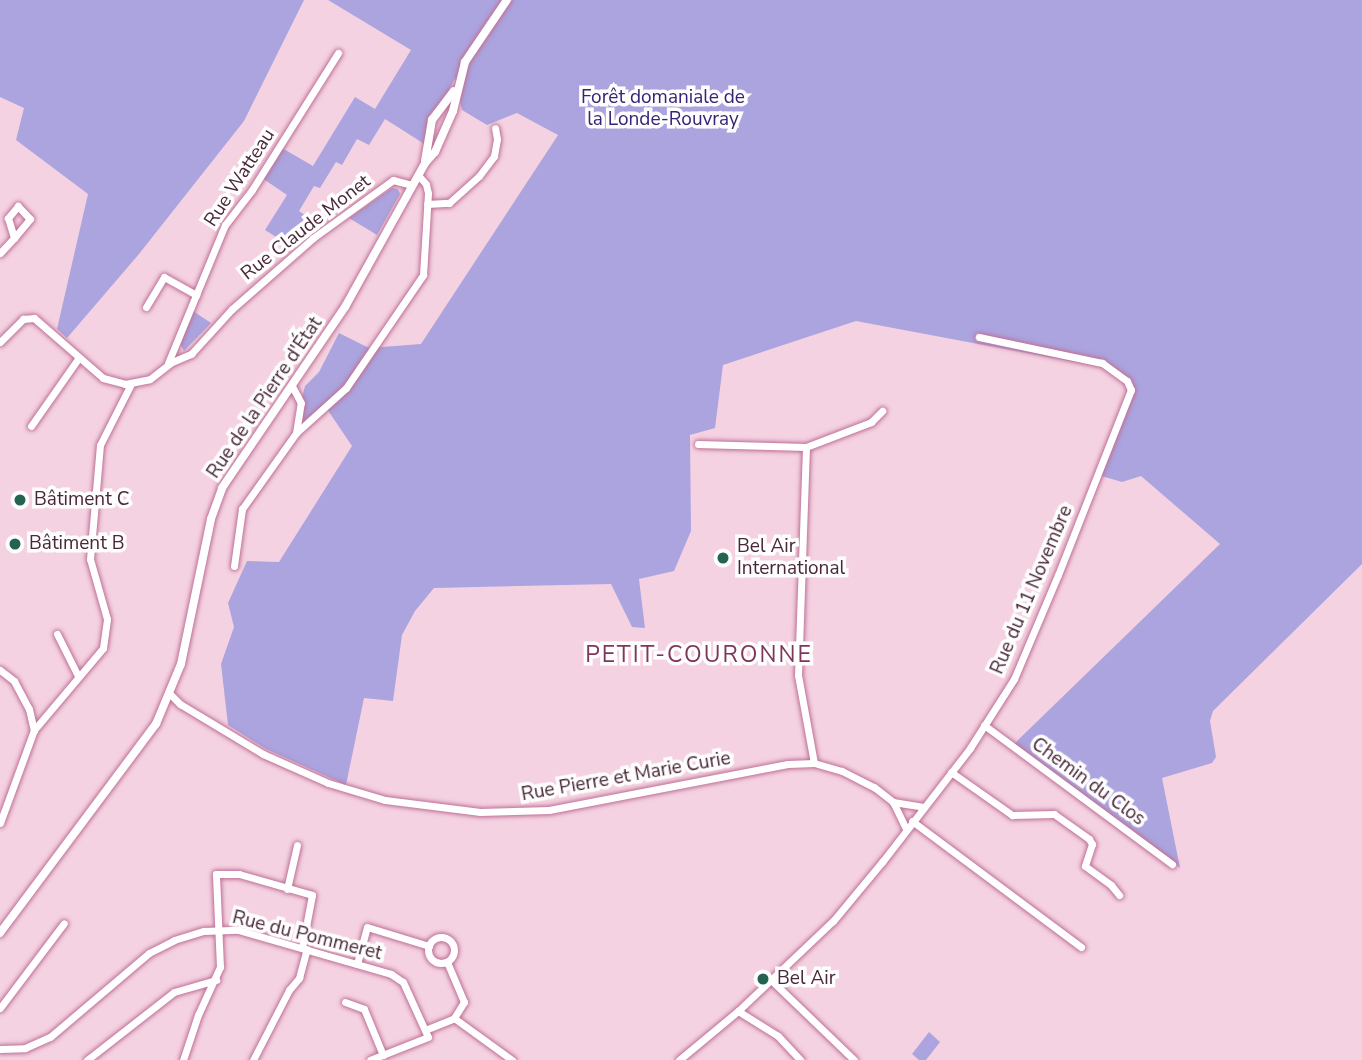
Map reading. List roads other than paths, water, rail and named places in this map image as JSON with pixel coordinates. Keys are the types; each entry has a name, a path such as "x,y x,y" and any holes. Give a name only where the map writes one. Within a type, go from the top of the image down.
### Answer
{"street":[{"name":"Rue de la Pierre d'État","path":"0,933 156,724 171,695 183,656 216,501 244,453 345,307 412,185 435,152 448,121 465,62 507,0"},
{"name":"Rue Watteau","path":"166,367 225,225 252,190 338,53"},
{"path":"425,163 432,120 458,86"},
{"path":"427,204 450,203 479,176 494,156 497,139 495,128"},
{"path":"234,566 242,509 296,433 346,388 423,275 426,184 418,175"},
{"name":"Rue Claude Monet","path":"131,384 150,379 191,354 232,309 313,238 393,180 412,185"},
{"path":"0,253 14,238"},
{"path":"146,307 164,277 196,295"},
{"path":"0,342 19,321 29,317 38,319 78,359 103,378 131,384 100,445 89,559 107,619 103,648 34,730 0,823"},
{"name":"Rue du 11 Novembre","path":"678,1060 738,1011 833,920 951,772 1018,669 1131,390 1128,380 1102,363 979,337"},
{"path":"31,426 78,359"},
{"path":"292,386 301,403 296,433"},
{"path":"698,444 806,447 871,422 882,411"},
{"path":"806,447 798,675 814,763"},
{"path":"57,634 78,676"},
{"path":"0,670 14,681 29,709 34,730"},
{"name":"Rue Pierre et Marie Curie","path":"171,695 229,736 305,774 385,800 440,808 512,813 549,810 788,764 814,763 842,771 874,787 892,802 906,829"},
{"name":"Chemin du Clos","path":"984,725 1172,864"},
{"path":"951,772 1012,815 1054,814 1089,839 1092,844 1086,866 1111,885 1119,895"},
{"name":"Rue Pierre et Marie Curie","path":"892,802 924,807"},
{"path":"912,821 1081,947"},
{"path":"287,889 297,845"},
{"path":"183,1060 198,1015 220,967 216,874 239,874 312,895 299,978 289,990 253,1060"},
{"path":"0,1008 64,923"},
{"path":"357,964 367,928 429,946"},
{"name":"Rue du Pommeret","path":"0,1049 25,1048 50,1037 149,953 174,940 218,930 238,930 391,974 403,982 425,1030"},
{"path":"438,938 450,941 454,952 447,962 438,963 431,958 429,946 438,938"},
{"path":"370,1060 386,1056 428,1037 425,1030 454,1018 464,1002 447,962"},
{"path":"771,979 854,1060"},
{"path":"87,1060 174,992 216,980"},
{"path":"345,1002 364,1009 386,1056"},
{"path":"738,1011 778,1036 800,1060"},
{"path":"454,1018 512,1060"}],"place":[{"name":"Bâtiment C","path":"20,500"},
{"name":"Bâtiment B","path":"15,544"},
{"name":"Bel Air International","path":"723,558"},
{"name":"Bel Air","path":"763,979"}],"district":[{"name":"PETIT-COURONNE","path":"699,655"}],"park label":[{"name":"Forêt domaniale de la Londe-Rouvray","path":"663,109"}]}
